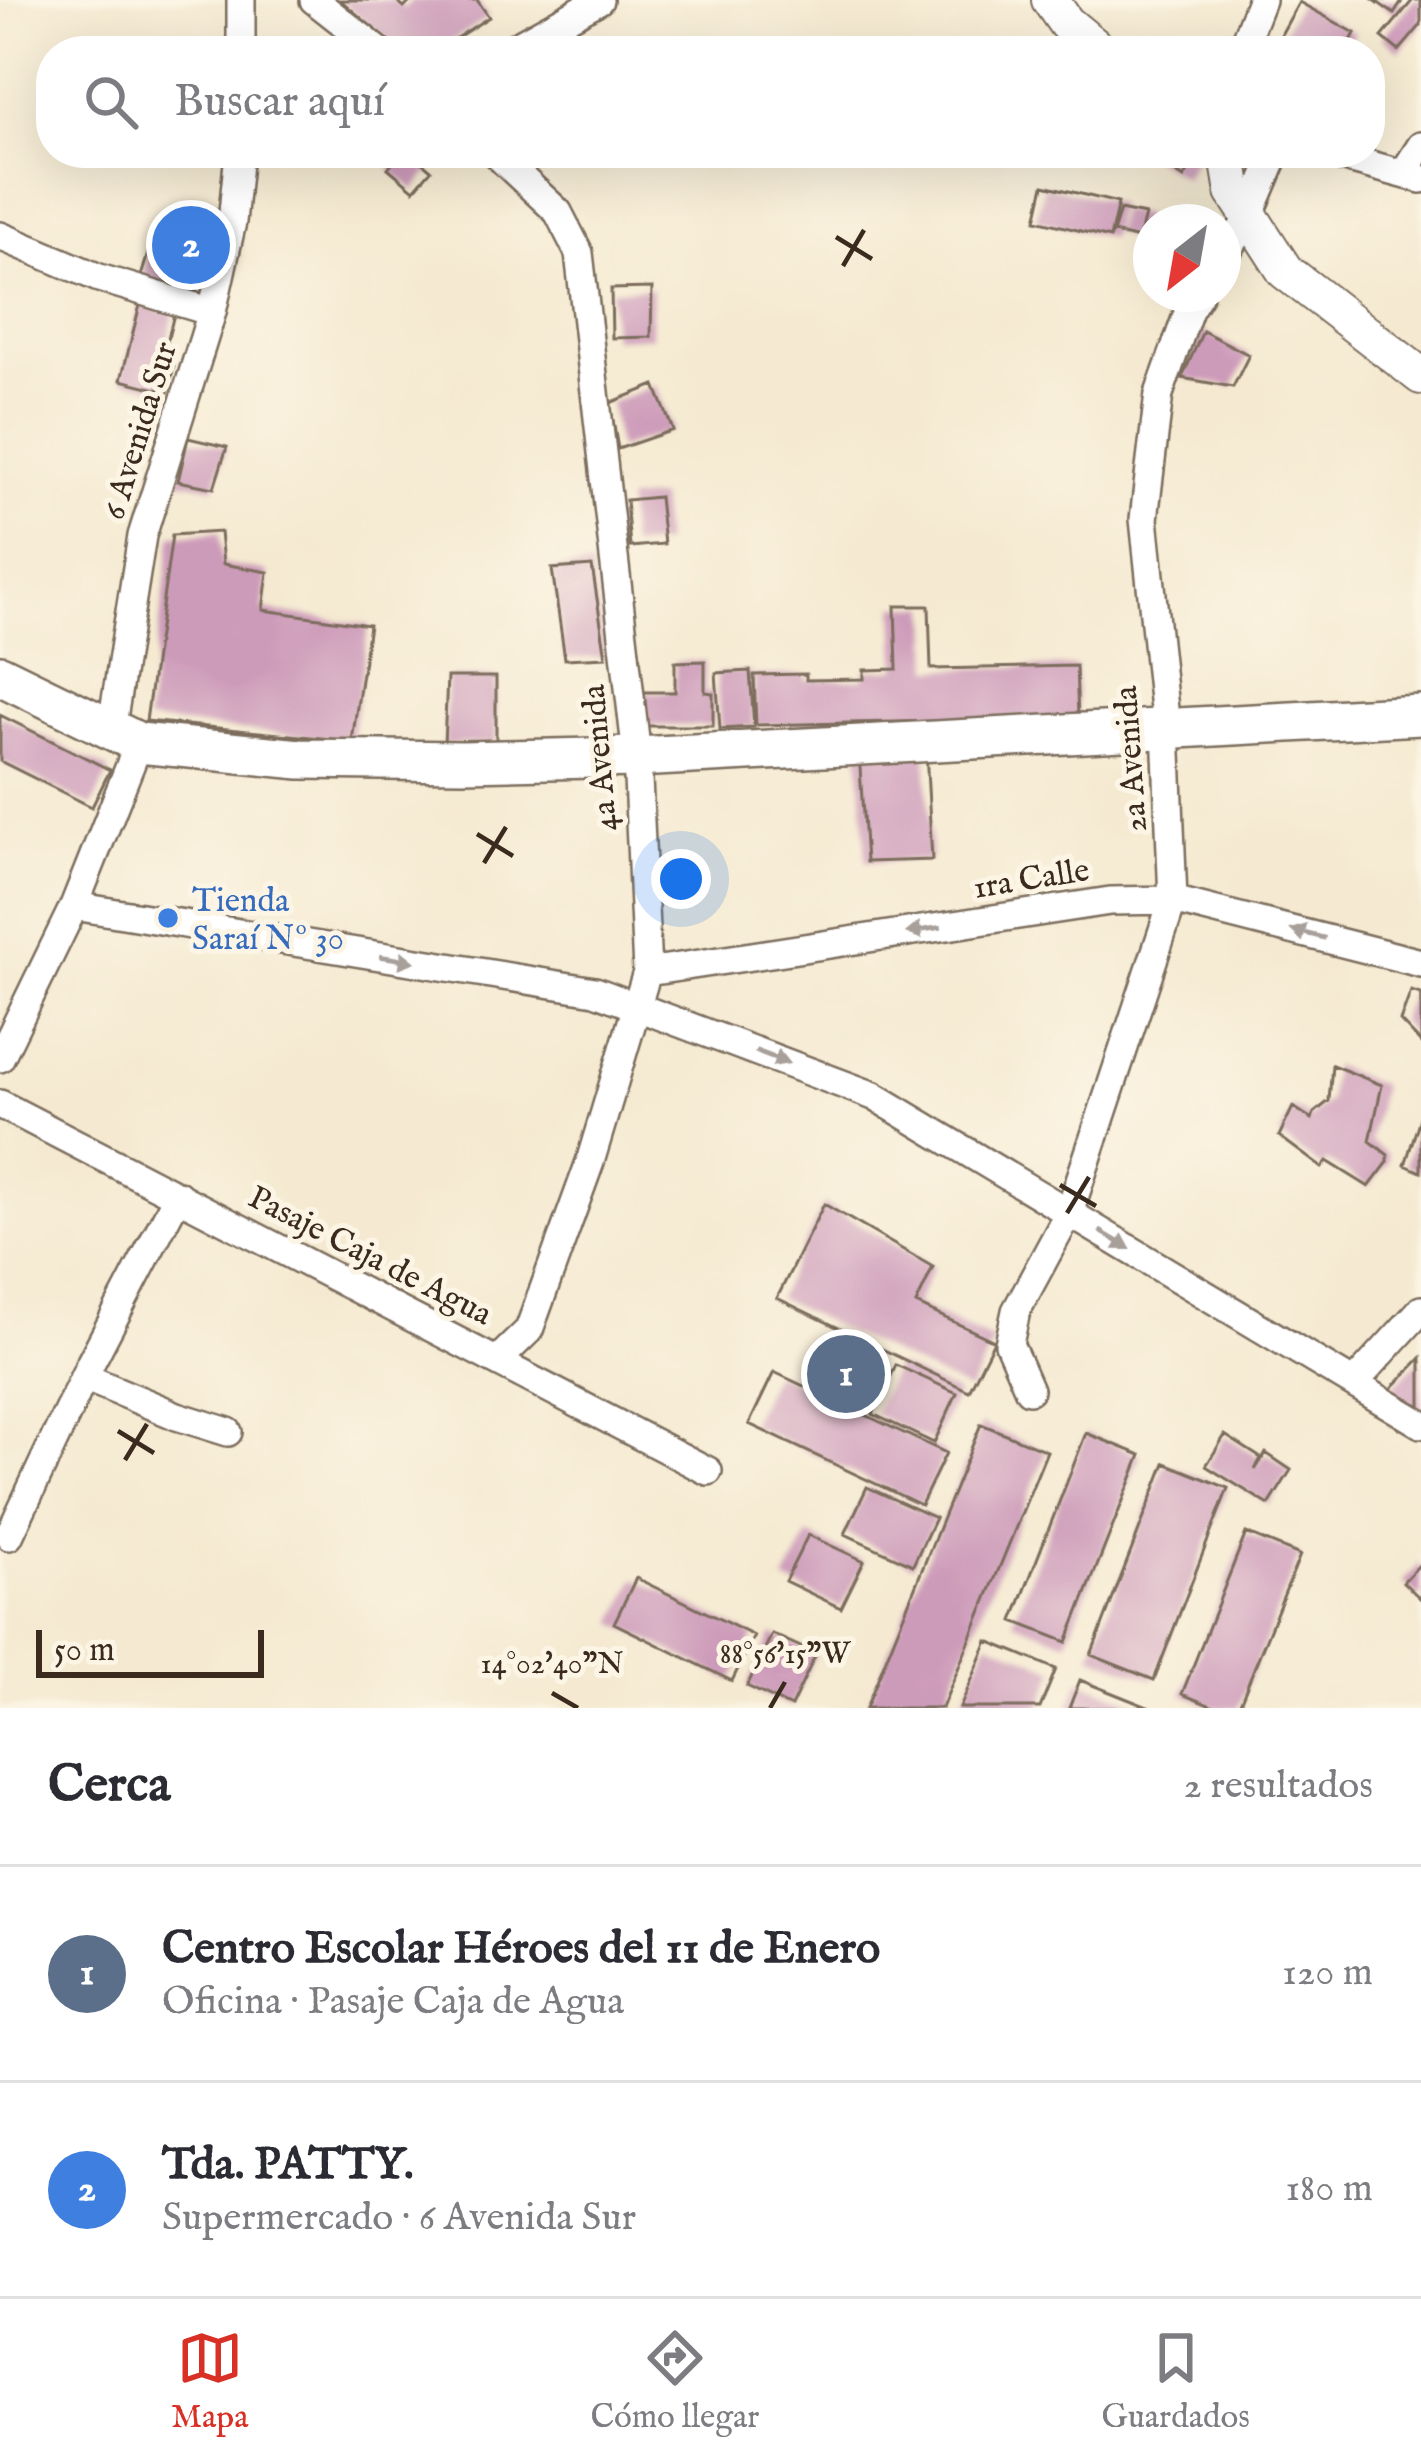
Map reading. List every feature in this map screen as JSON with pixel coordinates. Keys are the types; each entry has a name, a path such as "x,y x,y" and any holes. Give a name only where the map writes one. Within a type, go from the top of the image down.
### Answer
{"main road":[{"path":"0,675 125,737 299,759 638,757 1421,715"}],"street":[{"path":"241,0 241,36"},
{"path":"314,0 360,36"},
{"path":"534,36 599,0"},
{"path":"1050,0 1082,36"},
{"path":"1247,36 1261,0"},
{"path":"1383,168 1412,176 1421,146"},
{"name":"6 Avenida Sur","path":"0,1058 74,906 125,737 142,536 212,312 232,222 237,168"},
{"name":"4a Avenida","path":"498,1360 529,1330 590,1162 647,972 638,757 579,253 558,212 512,168"},
{"path":"1230,168 1234,192 1248,219 1285,271 1421,376"},
{"path":"1241,230 1270,168"},
{"path":"0,236 99,278 212,312"},
{"name":"2a Avenida","path":"1029,1390 1009,1344 1025,1291 1069,1213 1173,900 1166,728 1144,519 1159,394 1188,312"},
{"name":"1ra Calle","path":"647,972 1110,901 1173,900 1421,963"},
{"path":"74,906 595,991 874,1096 1421,1424"},
{"name":"Pasaje Caja de Agua","path":"0,1104 708,1471"},
{"path":"9,1536 178,1195"},
{"path":"1354,1383 1421,1310"},
{"path":"84,1377 228,1432"}],"building":[{"path":"340,0 395,0 404,8 412,0 477,0 489,17 459,36 382,36"},
{"path":"1374,0 1403,0 1394,14"},
{"path":"1413,0 1421,0 1421,25 1399,51 1383,36"},
{"path":"1299,2 1355,33 1354,36 1280,36"},
{"path":"388,168 429,168 414,190"},
{"path":"1168,168 1190,168 1184,178"},
{"path":"1044,185 1118,203 1110,238 1036,220"},
{"path":"1120,210 1133,213 1133,238 1113,233"},
{"path":"149,250 203,263 195,295 140,280"},
{"path":"652,288 651,337 612,338 611,289"},
{"path":"140,305 174,314 162,362 174,365 168,392 121,380"},
{"path":"1203,331 1249,355 1233,387 1182,378"},
{"path":"655,385 673,430 618,449 610,403"},
{"path":"188,438 227,447 214,488 178,481"},
{"path":"659,497 664,544 630,547 626,500"},
{"path":"220,532 223,564 268,572 263,610 369,625 352,741 146,721 172,535"},
{"path":"592,566 606,657 565,659 552,569"},
{"path":"895,606 929,606 931,669 1076,666 1078,718 756,725 754,675 864,679 864,670 897,669"},
{"path":"705,661 705,692 713,693 713,726 644,726 644,692 675,692 675,662"},
{"path":"750,671 754,727 720,729 716,673"},
{"path":"447,677 496,677 496,742 444,745"},
{"path":"0,715 110,770 92,807 0,761"},
{"path":"926,751 932,860 866,862 859,752"},
{"path":"1411,991 1421,994 1421,1043 1400,1021"},
{"path":"1332,1065 1382,1085 1370,1141 1388,1155 1388,1162 1369,1187 1327,1161 1322,1168 1279,1136 1293,1107 1312,1119 1329,1101"},
{"path":"1421,1118 1421,1172 1405,1165"},
{"path":"824,1204 933,1267 916,1304 994,1341 969,1391 777,1298"},
{"path":"1421,1358 1421,1416 1389,1391"},
{"path":"896,1365 957,1393 934,1443 873,1414"},
{"path":"774,1372 946,1453 921,1505 749,1424"},
{"path":"981,1424 1047,1451 942,1708 866,1708"},
{"path":"1086,1433 1141,1455 1067,1642 1013,1621"},
{"path":"1225,1435 1261,1458 1255,1470 1266,1453 1291,1470 1269,1505 1206,1466"},
{"path":"1165,1463 1228,1488 1154,1680 1091,1655"},
{"path":"867,1487 935,1518 913,1565 845,1534"},
{"path":"1246,1533 1300,1555 1238,1708 1216,1708 1182,1694"},
{"path":"808,1535 864,1561 841,1608 785,1581"},
{"path":"1421,1563 1421,1599 1403,1582"},
{"path":"636,1578 754,1636 732,1681 614,1623"},
{"path":"772,1634 816,1654 791,1707 747,1686"},
{"path":"988,1641 1056,1669 1040,1708 960,1708"},
{"path":"1080,1680 1150,1708 1069,1708"}],"place":[{"name":"Tda. PATTY.","path":"191,245"},
{"name":"Tienda Saraí Nº 30","path":"168,918"},
{"name":"Centro Escolar Héroes del 11 de Enero","path":"846,1374"}]}
